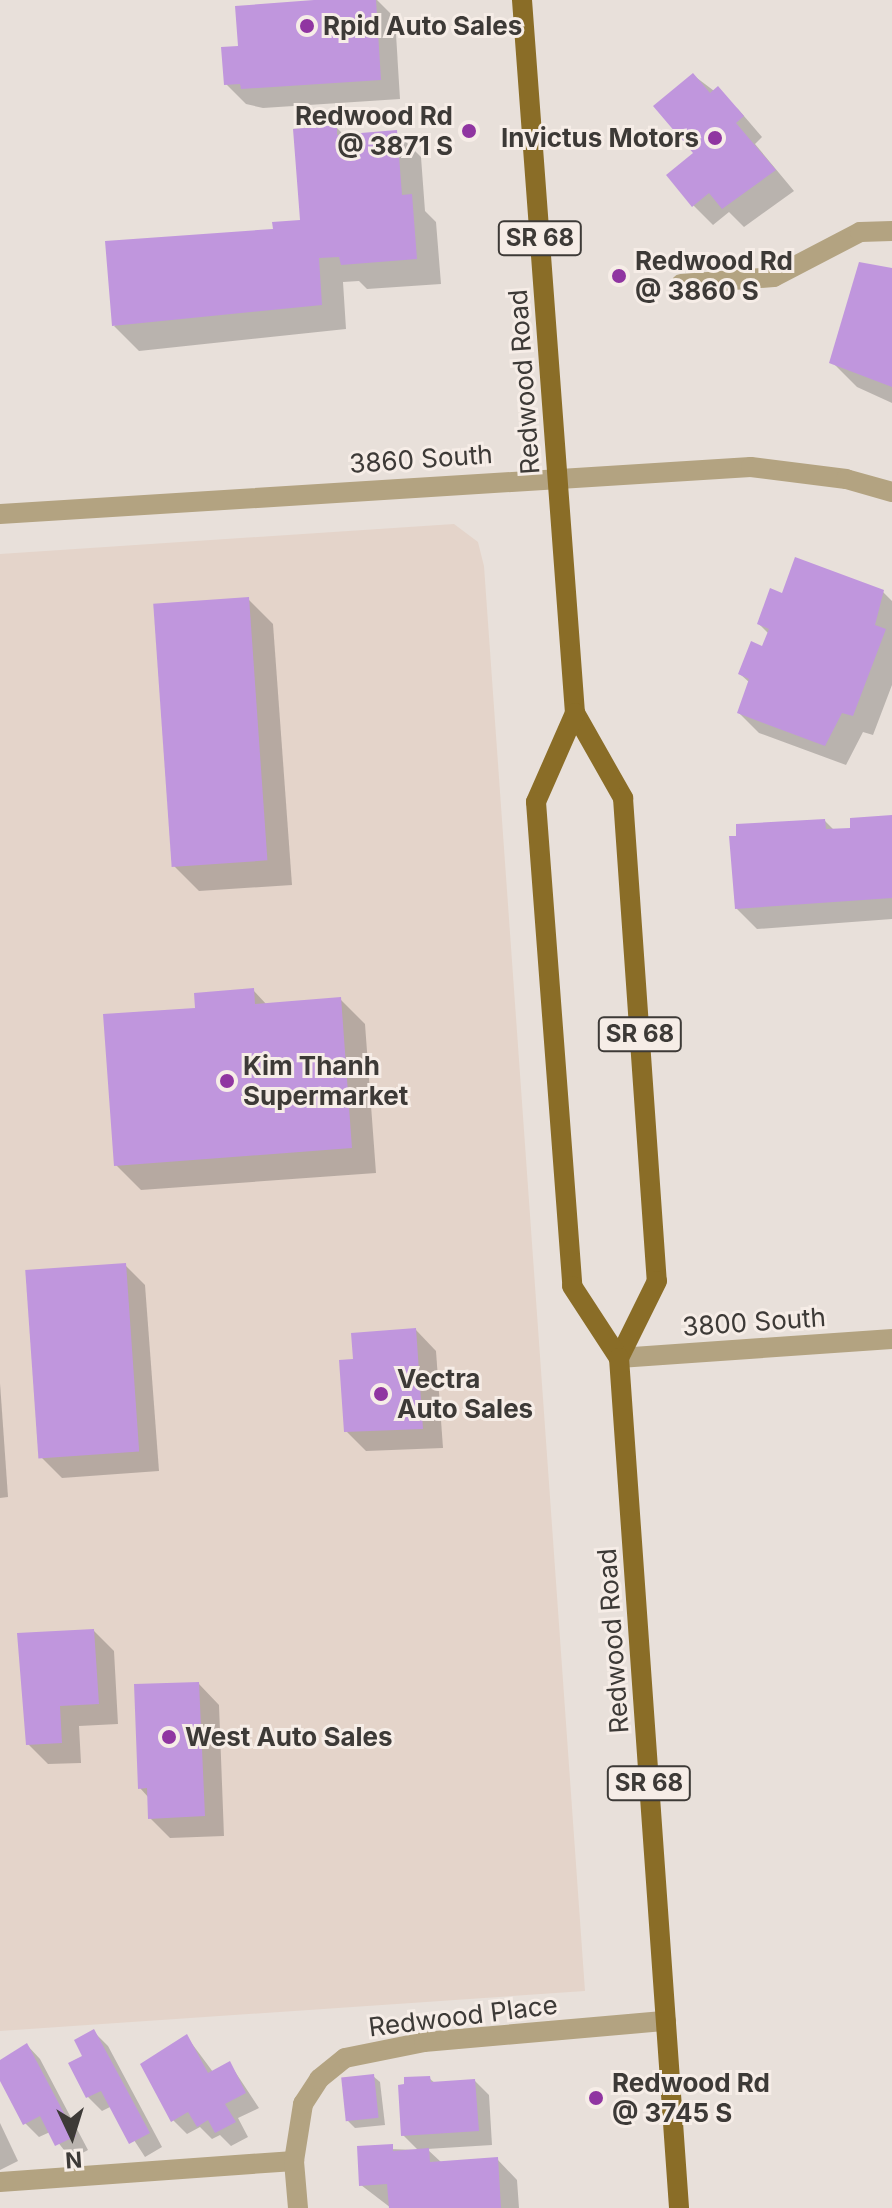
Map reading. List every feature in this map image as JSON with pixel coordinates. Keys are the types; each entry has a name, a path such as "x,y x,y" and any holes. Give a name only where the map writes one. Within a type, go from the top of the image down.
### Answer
{"main road":[{"name":"Redwood Road","path":"522,0 575,713 623,798 657,1281 619,1358"},
{"name":"Redwood Road","path":"575,713 536,802 537,818 572,1286 619,1358 679,2208"}],"street":[{"path":"681,284 774,277 860,232 892,231"},
{"name":"3860 South","path":"0,514 557,475 751,467 846,479 892,492"},
{"name":"3800 South","path":"619,1358 892,1339"},
{"name":"Redwood Place","path":"298,2208 294,2161 303,2104 319,2079 345,2058 424,2042 666,2021"},
{"path":"0,2182 294,2161"}],"shaded area":[{"path":"454,524 478,542 484,566 585,1991 0,2031 0,554"}],"building":[{"name":"Rpid Auto Sales","path":"314,0 376,0 381,80 241,89 240,84 224,85 221,47 238,46 235,6"},
{"name":"Invictus Motors","path":"693,73 710,93 718,86 744,116 736,123 776,170 722,209 709,193 692,207 666,175 693,153 653,106"},
{"path":"337,125 337,135 397,130 402,195 412,194 417,259 341,265 339,257 319,258 322,305 112,326 105,241 273,229 272,222 300,220 293,129"},
{"path":"859,262 892,268 892,387 829,363"},
{"path":"795,557 884,590 875,625 886,629 853,716 842,713 825,746 737,713 749,679 738,674 751,641 762,646 769,629 757,624 770,588 782,593"},
{"path":"249,597 267,860 172,867 153,604"},
{"path":"892,815 892,898 735,909 729,836 736,836 736,824 825,819 826,829 850,828 850,818"},
{"name":"Kim Thanh Supermarket","path":"254,988 255,1004 341,997 352,1148 114,1166 103,1014 195,1008 194,993"},
{"path":"126,1263 139,1452 38,1459 25,1270"},
{"name":"Vectra Auto Sales","path":"416,1328 423,1429 344,1432 339,1360 353,1359 351,1333"},
{"path":"94,1629 99,1704 60,1706 62,1743 26,1745 17,1633"},
{"name":"West Auto Sales","path":"199,1682 205,1816 148,1819 147,1788 138,1789 134,1684"},
{"path":"94,2029 150,2133 129,2144 101,2091 86,2098 68,2063 82,2056 74,2040"},
{"path":"187,2034 208,2073 230,2061 246,2093 225,2104 236,2122 215,2133 208,2120 197,2127 188,2112 171,2122 140,2064"},
{"path":"27,2043 76,2136 55,2146 40,2116 23,2125 0,2081 0,2060"},
{"path":"374,2074 379,2118 346,2121 341,2077"},
{"path":"430,2076 431,2082 475,2079 479,2131 401,2136 398,2085 404,2084 404,2077"},
{"path":"393,2144 393,2151 429,2148 430,2162 498,2157 501,2208 389,2208 387,2184 359,2186 357,2146"}],"place":[{"name":"Rpid Auto Sales","path":"307,26"},
{"name":"Redwood Rd @ 3871 S","path":"469,131"},
{"name":"Invictus Motors","path":"715,138"},
{"name":"Redwood Rd @ 3860 S","path":"619,276"},
{"name":"Kim Thanh Supermarket","path":"227,1081"},
{"name":"Vectra Auto Sales","path":"381,1394"},
{"name":"West Auto Sales","path":"169,1737"},
{"name":"Redwood Rd @ 3745 S","path":"596,2098"}]}
